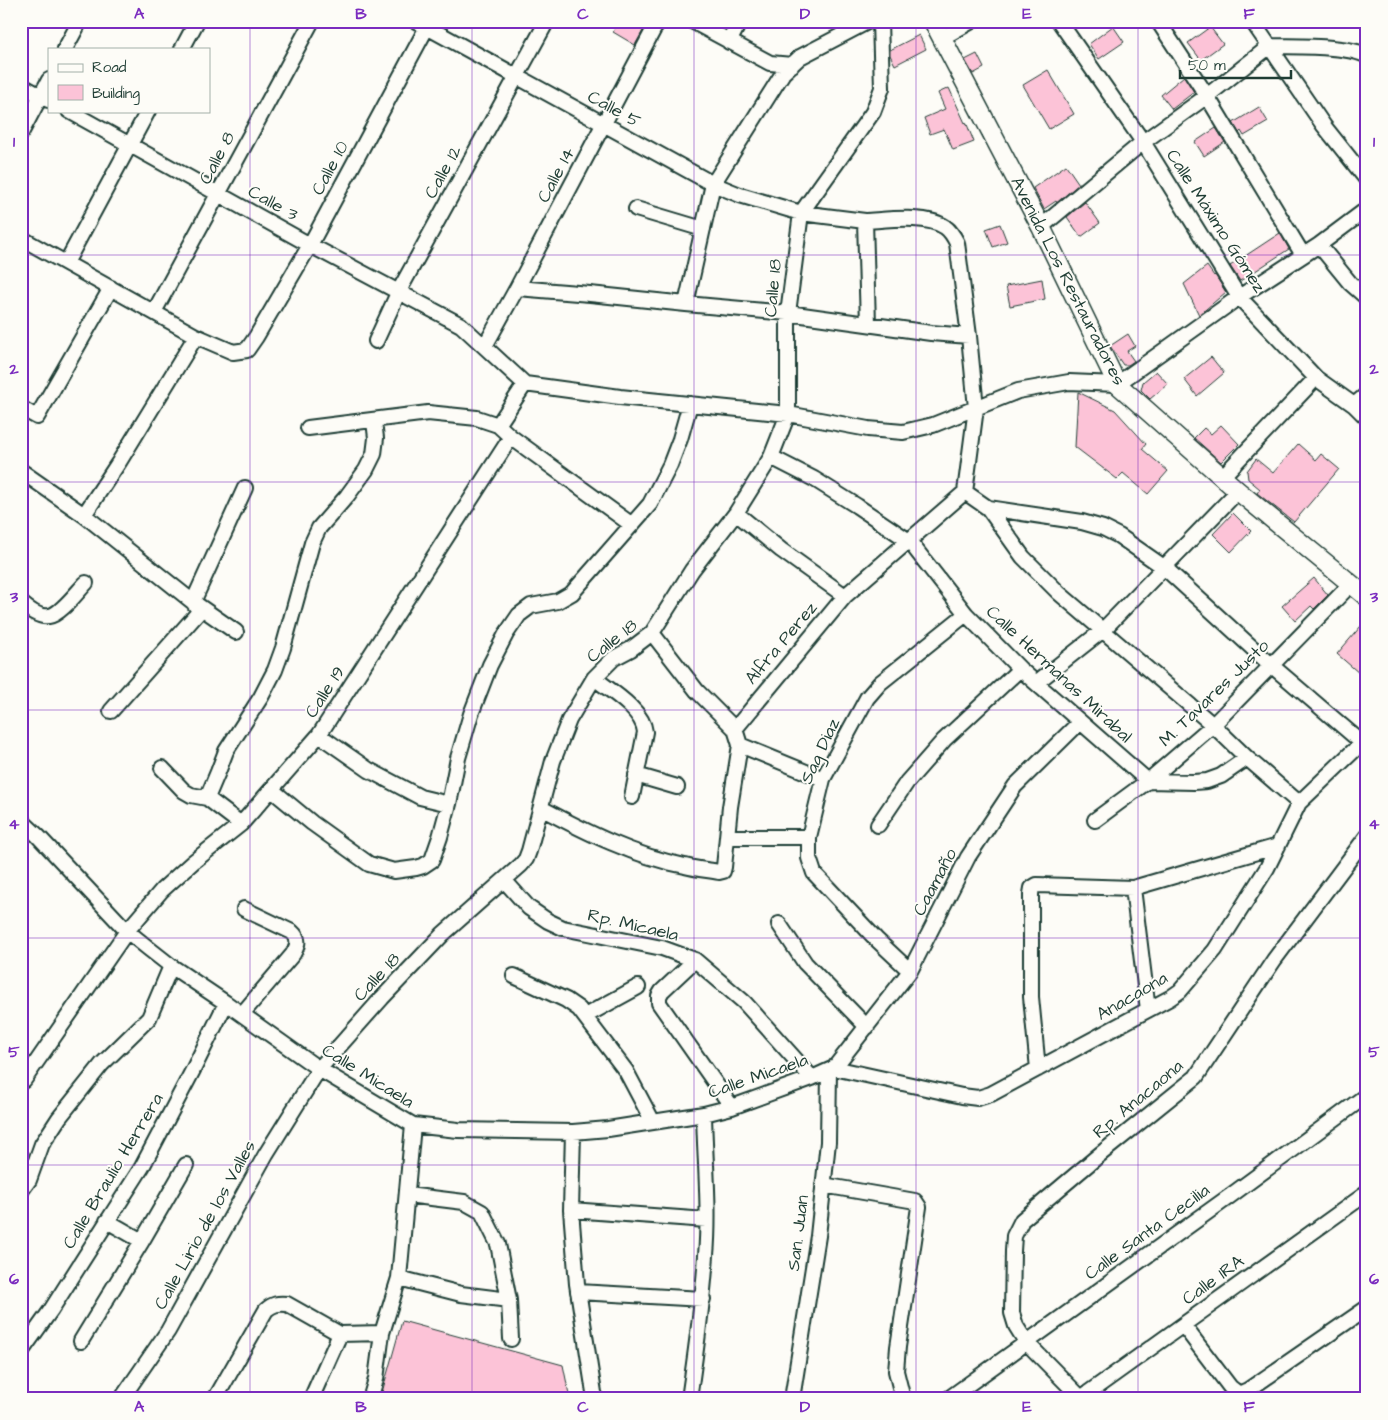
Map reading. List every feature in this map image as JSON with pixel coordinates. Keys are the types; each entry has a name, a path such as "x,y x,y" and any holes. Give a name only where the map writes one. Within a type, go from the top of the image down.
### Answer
{"street":[{"path":"66,48 80,21"},
{"path":"183,48 197,21"},
{"name":"Calle 8","path":"154,312 312,21"},
{"name":"Calle 12","path":"376,341 399,292 547,21"},
{"name":"Calle 14","path":"485,346 658,21"},
{"path":"692,21 770,63 792,65"},
{"path":"729,42 740,21"},
{"path":"686,304 713,184 783,73 800,57 869,21"},
{"path":"801,213 873,112 882,88 880,21"},
{"name":"Avenida Los Restauradores","path":"934,21 1041,227 1117,384 1238,492 1367,597"},
{"path":"942,38 972,21"},
{"name":"Calle Máximo Gómez","path":"1060,21 1143,142 1239,297 1316,378 1354,405 1367,418"},
{"path":"1158,21 1207,96 1303,254"},
{"path":"1252,21 1324,126 1367,180"},
{"name":"Calle 5","path":"422,24 713,184 740,195 801,213 864,220 916,220 933,222 945,227 957,243 976,408 965,492"},
{"name":"Calle 10","path":"196,336 233,352 247,350 310,245 422,24"},
{"path":"1041,227 1143,142 1207,96 1270,46 1338,49 1362,53 1367,56"},
{"path":"21,133 45,98 48,84"},
{"path":"21,85 45,98"},
{"name":"Calle 3","path":"70,112 310,245 461,325 525,384"},
{"path":"66,263 147,112"},
{"path":"498,425 525,384 620,397 788,414 868,429 903,432 933,425 1018,391 1070,382 1117,384 1239,297 1319,245 1367,208"},
{"path":"636,209 703,229"},
{"name":"Calle 18","path":"319,1069 382,998 443,934 526,859 553,761 569,720 594,678 614,658 652,634 692,570 736,513 771,457 788,414 788,313 801,213"},
{"path":"864,220 868,324"},
{"path":"21,238 196,336 119,462 84,515"},
{"path":"1319,245 1350,283 1367,298"},
{"path":"21,408 37,417 111,288"},
{"path":"517,288 788,313 931,333 969,336"},
{"path":"1222,477 1316,378"},
{"path":"1354,405 1367,394"},
{"path":"272,790 312,823 369,864 394,871 423,866 432,860 449,804 458,758 471,714 490,666 506,634 519,615 531,606 558,601 572,594 650,504 670,465 690,404"},
{"path":"308,428 428,413 476,418 498,425 511,437 632,525"},
{"path":"206,798 226,751 261,697 275,670 283,648 312,542 319,528 347,496 366,470 374,454 376,438 374,420"},
{"name":"Calle 19","path":"21,1082 127,931 162,890 193,862 241,824 320,735 511,437"},
{"name":"Calle Hermanas Mirabal","path":"771,457 814,479 909,541 966,614 1036,683 1148,780"},
{"path":"21,471 84,515 193,602 236,632"},
{"path":"193,602 245,488"},
{"path":"965,492 988,508 1023,557 1059,593 1213,725 1247,758 1299,803"},
{"name":"Alfra Perez","path":"735,729 845,596 965,492"},
{"path":"1036,683 1103,630 1238,492"},
{"path":"988,508 1082,522 1103,528 1120,536 1165,568 1271,665 1364,740"},
{"path":"736,513 781,550 845,596"},
{"path":"21,603 33,612 42,616 49,616 57,613 86,583"},
{"name":"M. Tavares Justo","path":"1095,820 1148,780 1213,725 1351,584"},
{"path":"111,711 198,613 199,610 193,602"},
{"name":"Sag Diaz","path":"910,971 876,939 814,874 809,858 809,837 823,779 867,698 880,682 966,614"},
{"path":"541,808 576,827 641,854 684,866 719,872 724,868 730,807 740,745 735,729 697,691 652,634"},
{"path":"878,825 908,782 944,740 1020,668"},
{"path":"594,678 633,709 644,725 645,732 632,797"},
{"name":"Caamaño","path":"832,1069 910,971 968,857 1015,786 1080,722"},
{"path":"320,735 369,770 420,797 449,804"},
{"name":"Anacaona","path":"832,1069 978,1098 990,1094 1038,1069 1170,998 1180,991 1215,950 1267,868 1299,803 1364,740"},
{"path":"740,745 823,779"},
{"path":"1148,780 1207,781 1221,776 1247,758"},
{"path":"162,768 184,791 191,795 206,798 241,824"},
{"path":"636,776 677,787"},
{"name":"Calle Micaela","path":"21,820 127,931 171,966 319,1069 413,1125 458,1130 573,1132 653,1122 704,1114 732,1107 832,1069"},
{"name":"Rp. Anacaona","path":"1081,1398 1026,1342 1016,1326 1012,1313 1013,1252 1014,1236 1022,1220 1196,1077 1274,960 1367,836"},
{"path":"727,837 809,837"},
{"path":"1038,1069 1030,980 1032,888 1037,885 1133,888 1278,846"},
{"name":"Rp. Micaela","path":"504,880 529,908 548,921 563,928 662,948 695,960 744,1002 812,1078"},
{"path":"1133,888 1148,1010"},
{"path":"242,1014 294,954 298,942 292,932 244,909"},
{"path":"779,924 806,963 867,1027"},
{"path":"695,960 662,991 659,996 659,1003 732,1107"},
{"path":"21,1191 29,1180 42,1144 59,1118 102,1064 148,1018 171,966"},
{"path":"514,976 566,1000 585,1016 626,1071 653,1122"},
{"path":"585,1016 638,987"},
{"name":"Calle Braulio Herrera","path":"21,1352 51,1310 142,1167 226,1003"},
{"name":"Calle Lirio de los Valles","path":"122,1398 168,1331 266,1154 319,1069"},
{"name":"San. Juan","path":"792,1399 818,1236 828,1142 832,1069"},
{"name":"Calle Santa Cecilia","path":"948,1399 1367,1095"},
{"path":"689,1399 707,1253 704,1114"},
{"path":"373,1399 371,1396 376,1379 382,1333 399,1278 413,1125"},
{"path":"573,1132 571,1210 578,1292 595,1399"},
{"path":"81,1341 186,1165"},
{"path":"823,1185 914,1201 919,1207 898,1347 896,1371 903,1399"},
{"name":"Calle 1RA","path":"1081,1398 1367,1193"},
{"path":"407,1195 464,1202 482,1212 498,1244 509,1300 511,1339"},
{"path":"571,1210 707,1220"},
{"path":"107,1222 142,1241"},
{"path":"399,1278 460,1294 509,1300"},
{"path":"578,1292 702,1299"},
{"path":"215,1399 266,1310 278,1303 287,1304 340,1334 382,1333"},
{"path":"1183,1324 1230,1387 1239,1394 1248,1390 1367,1308"},
{"path":"311,1399 340,1334"}],"building":[{"path":"619,21 630,21 644,29 635,45 613,32"},
{"path":"1113,26 1124,42 1099,59 1089,44"},
{"path":"1210,27 1223,44 1201,60 1188,43"},
{"path":"919,35 926,49 895,65 890,55 890,50"},
{"path":"977,54 984,68 973,74 965,60"},
{"path":"1048,70 1074,114 1049,129 1023,85"},
{"path":"1184,76 1194,92 1172,109 1161,95"},
{"path":"949,88 974,142 953,150 944,129 930,134 924,118 945,109 938,93"},
{"path":"1259,107 1268,122 1244,136 1241,131 1239,133 1233,123"},
{"path":"1216,128 1225,142 1204,156 1195,142"},
{"path":"1066,165 1079,184 1057,203 1056,201 1044,209 1033,188"},
{"path":"1085,202 1100,223 1081,237 1067,217"},
{"path":"1000,224 1007,242 993,247 986,229"},
{"path":"1280,233 1289,249 1240,281 1230,266"},
{"path":"1207,266 1226,292 1199,315 1184,284"},
{"path":"1042,279 1045,299 1010,306 1006,286"},
{"path":"1128,334 1135,346 1127,351 1134,361 1128,365 1123,365 1110,346"},
{"path":"1211,357 1224,373 1197,396 1184,379"},
{"path":"1156,371 1168,384 1150,399 1141,390 1143,382"},
{"path":"1078,392 1115,410 1146,444 1142,449 1168,471 1148,494 1123,473 1117,479 1075,447"},
{"path":"1221,425 1239,444 1221,462 1194,438 1204,428 1211,434"},
{"path":"1298,444 1316,460 1321,454 1339,469 1294,522 1257,493 1260,489 1248,479 1247,471 1256,459 1273,473"},
{"path":"1233,513 1251,531 1231,552 1213,534"},
{"path":"1314,578 1328,595 1314,609 1311,606 1295,621 1282,606"},
{"path":"1367,619 1367,680 1337,654"},
{"path":"402,1321 563,1365 570,1399 382,1399 381,1396"}]}
